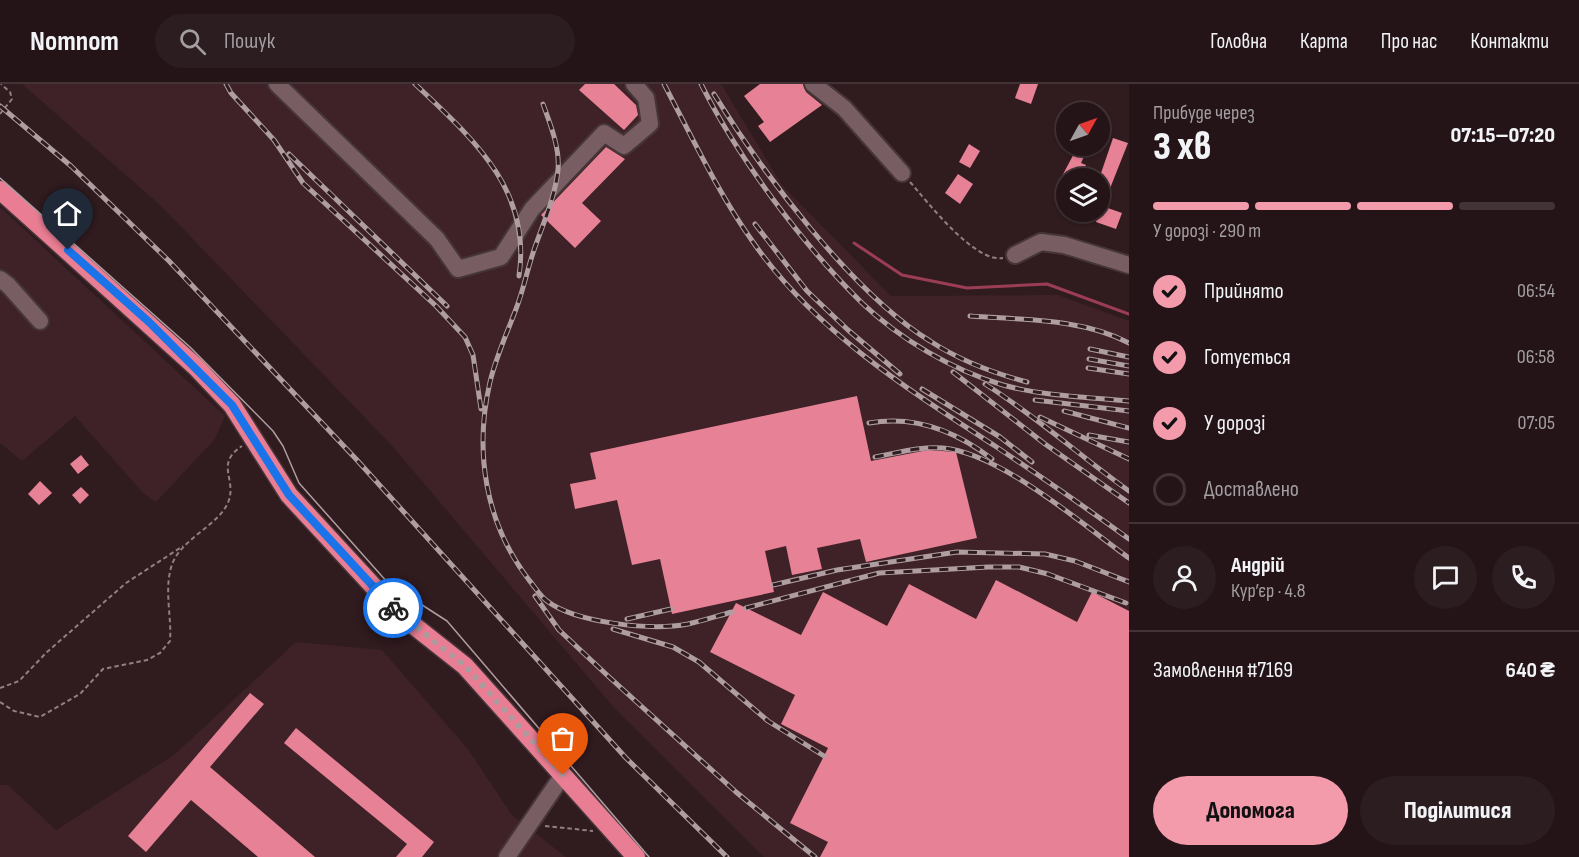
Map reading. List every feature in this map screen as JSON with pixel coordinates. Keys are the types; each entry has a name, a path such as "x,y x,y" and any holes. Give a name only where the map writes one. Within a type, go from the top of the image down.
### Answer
{"highway":[{"path":"0,190 196,367 232,405 289,495 331,542 398,613 465,666 636,857"}],"street":[{"path":"277,84 437,239 458,269 501,257 532,209 604,133 624,146 650,124 646,98 634,84"},
{"path":"813,84 844,108 902,173"},
{"path":"1015,255 1041,242 1064,245 1129,265"},
{"path":"0,279 40,321"},
{"path":"507,857 563,775"}],"path":[{"path":"0,114 12,99 10,92 1,84"},
{"path":"902,173 953,231 972,245 998,259 1015,255"},
{"path":"0,688 19,681 47,652 126,583 185,545 219,515 229,501 230,484 226,469 230,456 254,438"},
{"path":"0,702 14,711 40,717 81,694 103,669 147,660 160,653 170,641 169,581 173,563 185,545"},
{"path":"531,825 614,832"}],"shaded area":[{"path":"22,84 721,84 782,185 891,296 1058,295 1129,321 1129,857 764,857 616,710 393,447 161,206"},
{"path":"0,207 225,416 215,439 156,502 144,494 75,416 22,461 0,443"},
{"path":"296,642 382,650 468,749 512,815 566,857 0,857 0,785 8,785 56,830 174,755"}],"building":[{"path":"585,84 614,84 636,105 638,115 624,130 579,90"},
{"path":"760,84 803,84 806,92 822,105 770,142 758,126 764,122 744,96"},
{"path":"1020,84 1038,84 1031,104 1015,98"},
{"path":"1113,138 1128,143 1110,188 1110,168 1103,168 1107,156 1110,156"},
{"path":"969,144 980,151 970,168 959,162"},
{"path":"606,147 625,159 582,203 601,221 575,248 541,215"},
{"path":"1073,156 1084,156 1081,163 1086,165 1084,168 1066,168"},
{"path":"958,174 973,184 960,204 945,193"},
{"path":"1110,209 1122,213 1116,229 1096,222 1110,222"},
{"path":"857,396 871,461 928,450 956,452 977,538 866,562 860,539 817,548 822,569 792,575 786,546 765,551 774,592 672,614 660,559 632,565 617,500 575,509 570,484 596,479 590,453"},
{"path":"81,455 89,465 78,474 70,464"},
{"path":"40,481 52,493 39,505 28,494"},
{"path":"81,487 89,495 80,504 72,495"},
{"path":"996,580 1077,622 1092,592 1129,611 1129,857 820,857 828,842 790,823 828,748 781,724 795,695 710,652 736,603 801,635 823,592 887,626 909,584 976,619"},
{"path":"250,693 264,704 210,767 315,857 258,857 191,800 146,852 128,836"},
{"path":"296,728 434,842 422,857 396,857 407,844 284,743"}],"waterway":[{"path":"854,243 902,275 967,288 1047,284 1129,314"}],"tram line":[{"path":"0,178 190,347 273,431 283,446 299,483 388,583 447,621 649,857"}],"railway":[{"path":"226,84 231,93 274,140 303,183 436,306 465,337 473,355 481,409"},
{"path":"415,84 476,146 507,191 516,217 521,245 519,276"},
{"path":"664,84 740,223 777,274 804,303 864,356 896,380 1046,480 1129,539"},
{"path":"701,84 733,141 773,200 840,280 862,303 893,329 946,362 1003,385 1050,394 1129,401"},
{"path":"714,94 783,194 811,229 870,293 900,320 941,348 977,365 1027,382"},
{"path":"543,104 554,136 558,170 551,201 518,302 495,363 485,408 483,434 487,485 502,535 514,558 542,597 560,609 576,615 635,626 673,626 732,612"},
{"path":"0,106 71,166 169,261 356,459 626,758 727,857"},
{"path":"289,154 447,306"},
{"path":"755,224 807,291 900,374"},
{"path":"970,316 1072,325 1092,329 1129,343"},
{"path":"1090,349 1129,357"},
{"path":"1089,359 1129,366"},
{"path":"1088,368 1129,374"},
{"path":"953,372 1045,444 1129,503"},
{"path":"985,384 1022,409 1129,491"},
{"path":"922,389 1000,437 1032,462"},
{"path":"1035,400 1129,411"},
{"path":"1064,411 1129,428"},
{"path":"1040,417 1129,459"},
{"path":"869,423 886,421 918,423 964,440 992,459"},
{"path":"1089,435 1129,442"},
{"path":"875,457 926,448 943,448 965,453 990,463 1040,492 1129,558"},
{"path":"773,585 837,570 957,552 1045,554 1075,561 1129,582"},
{"path":"746,608 879,573 988,567 1019,567 1048,574 1126,603"},
{"path":"535,596 559,630 608,676 736,792 815,857"},
{"path":"627,619 671,609"},
{"path":"613,629 673,647 699,662 768,721 824,756"}],"way so far":[{"path":"393,608 465,666 563,775"}],"route":[{"path":"68,250 149,322 232,405 289,495 393,608"}]}
